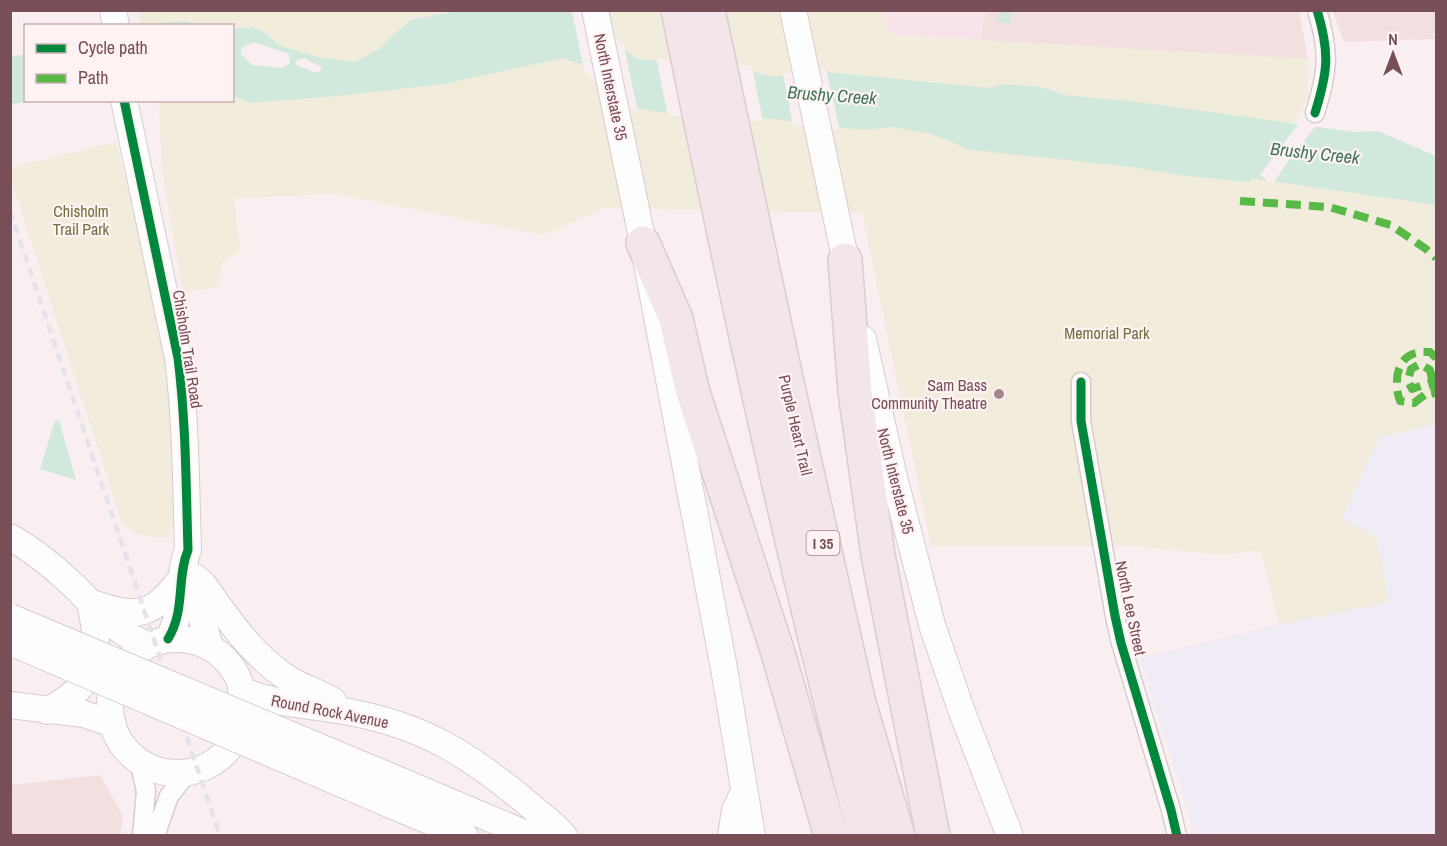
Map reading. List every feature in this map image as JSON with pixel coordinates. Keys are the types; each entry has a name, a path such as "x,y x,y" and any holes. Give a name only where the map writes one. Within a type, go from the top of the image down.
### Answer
{"highway":[{"name":"Purple Heart Trail","path":"678,10 858,699 898,836"},
{"name":"Purple Heart Trail","path":"708,10 742,249 783,507 866,836"},
{"path":"643,243 676,319 692,389 781,664 831,836"},
{"path":"843,253 855,392 879,555 933,836"}],"main road":[{"name":"North Interstate 35","path":"594,10 643,243 722,657 752,836"},
{"name":"North Interstate 35","path":"793,10 843,253 893,473 932,625 962,712 1010,836"},
{"name":"Chisholm Trail Road","path":"124,103 178,358 185,430 188,550 193,561 176,624 158,642"},
{"path":"10,537 45,561 115,628 130,638 158,642 190,639 210,646 230,665 242,690 244,706 242,724 230,748 221,758 204,770 186,775 160,773 140,764 125,748 113,724 111,702 116,680 127,661 158,642"},
{"name":"Chisholm Trail Road","path":"189,577 210,646"},
{"path":"90,602 115,611 144,612 157,606 189,577 203,584 251,648 271,666 297,685 330,699 348,711"},
{"path":"47,711 68,699 82,687 93,670 97,632 90,602"},
{"path":"10,616 531,836"},
{"path":"10,642 465,836"},
{"name":"Round Rock Avenue","path":"242,690 271,701 348,711 403,726 454,749 515,793 564,836"},
{"path":"10,705 84,714 113,724"},
{"path":"731,836 735,810 744,791"}],"street":[{"path":"1315,113 1324,82 1327,58 1325,37 1317,10"},
{"name":"North Lee Street","path":"1080,382 1080,422 1119,634 1177,836"},
{"path":"140,764 145,777 146,791 142,836"},
{"path":"155,836 169,795 186,775"}],"shaded area":[{"path":"882,11 985,11 981,40 889,35"},
{"path":"985,11 1299,11 1308,59 981,40"},
{"path":"1333,11 1436,11 1436,39 1344,42"},
{"path":"1436,424 1436,834 1195,835 1140,658 1279,624 1261,550 1340,519 1379,437"},
{"path":"100,775 123,816 120,835 11,835 11,785"}],"green space":[{"name":"Memorial Park","path":"571,10 882,11 889,35 1308,59 1308,96 1294,124 1253,178 1436,205 1436,424 1379,437 1341,519 1376,538 1389,602 1279,624 1261,550 1223,555 1134,546 931,546 862,213 604,208 543,235 337,194 234,198 240,251 222,262 219,285 211,289 183,292 162,172 159,102 234,102 234,96 249,103 444,84 562,58 580,64"},
{"path":"138,11 458,11 410,20 377,50 355,62 318,57 281,46 253,27 234,29 234,24 196,24 185,21 140,24"},
{"name":"Chisholm Trail Park","path":"116,142 152,282 171,388 175,462 173,525 168,537 144,536 122,523 11,180 10,168"}],"water":[{"name":"Brushy Creek","path":"458,11 573,11 637,59 745,68 775,77 826,72 989,88 1002,84 1041,87 1063,95 1138,102 1354,132 1378,131 1436,156 1436,205 1252,178 1249,182 1178,175 1132,167 971,150 931,134 893,127 863,130 761,118 656,112 631,107 581,64 562,58 444,84 249,103 234,96 234,29 253,27 281,46 318,57 355,62 377,50 410,20","holes":["254,42 289,54 290,63 282,68 252,65 241,54 241,48","305,58 322,68 320,72 313,72 295,64 296,60"]},
{"path":"1000,11 1011,11 1010,24 998,22"},
{"path":"185,21 196,24 158,24"},
{"path":"24,54 24,102 28,102 11,104 11,57"},
{"path":"59,420 76,480 40,469 55,421"}],"pier":[{"path":"578,10 624,45 638,112 630,110 584,71 572,11"},
{"path":"656,58 683,61 719,70 744,65 752,67 763,121 668,116"},
{"path":"826,69 840,130 793,125 783,73"},
{"path":"1300,122 1317,124 1273,184 1260,175"}],"railway":[{"path":"10,211 220,836"}],"marked path":[{"path":"1240,201 1329,207 1391,225 1436,258"},
{"path":"1436,358 1430,352 1419,352 1404,360 1398,373 1398,395 1400,401 1414,403 1436,386"},
{"path":"1436,372 1432,382 1412,389 1408,381 1411,369 1420,364 1430,370 1436,397"}],"cycle path":[{"path":"1315,113 1323,85 1326,62 1324,38 1317,10"},
{"path":"124,102 178,358 183,406 188,550 182,572 177,617 168,639"},
{"path":"1081,382 1081,421 1115,616 1177,836"}],"place":[{"name":"Sam Bass Community Theatre","path":"999,394"}]}
